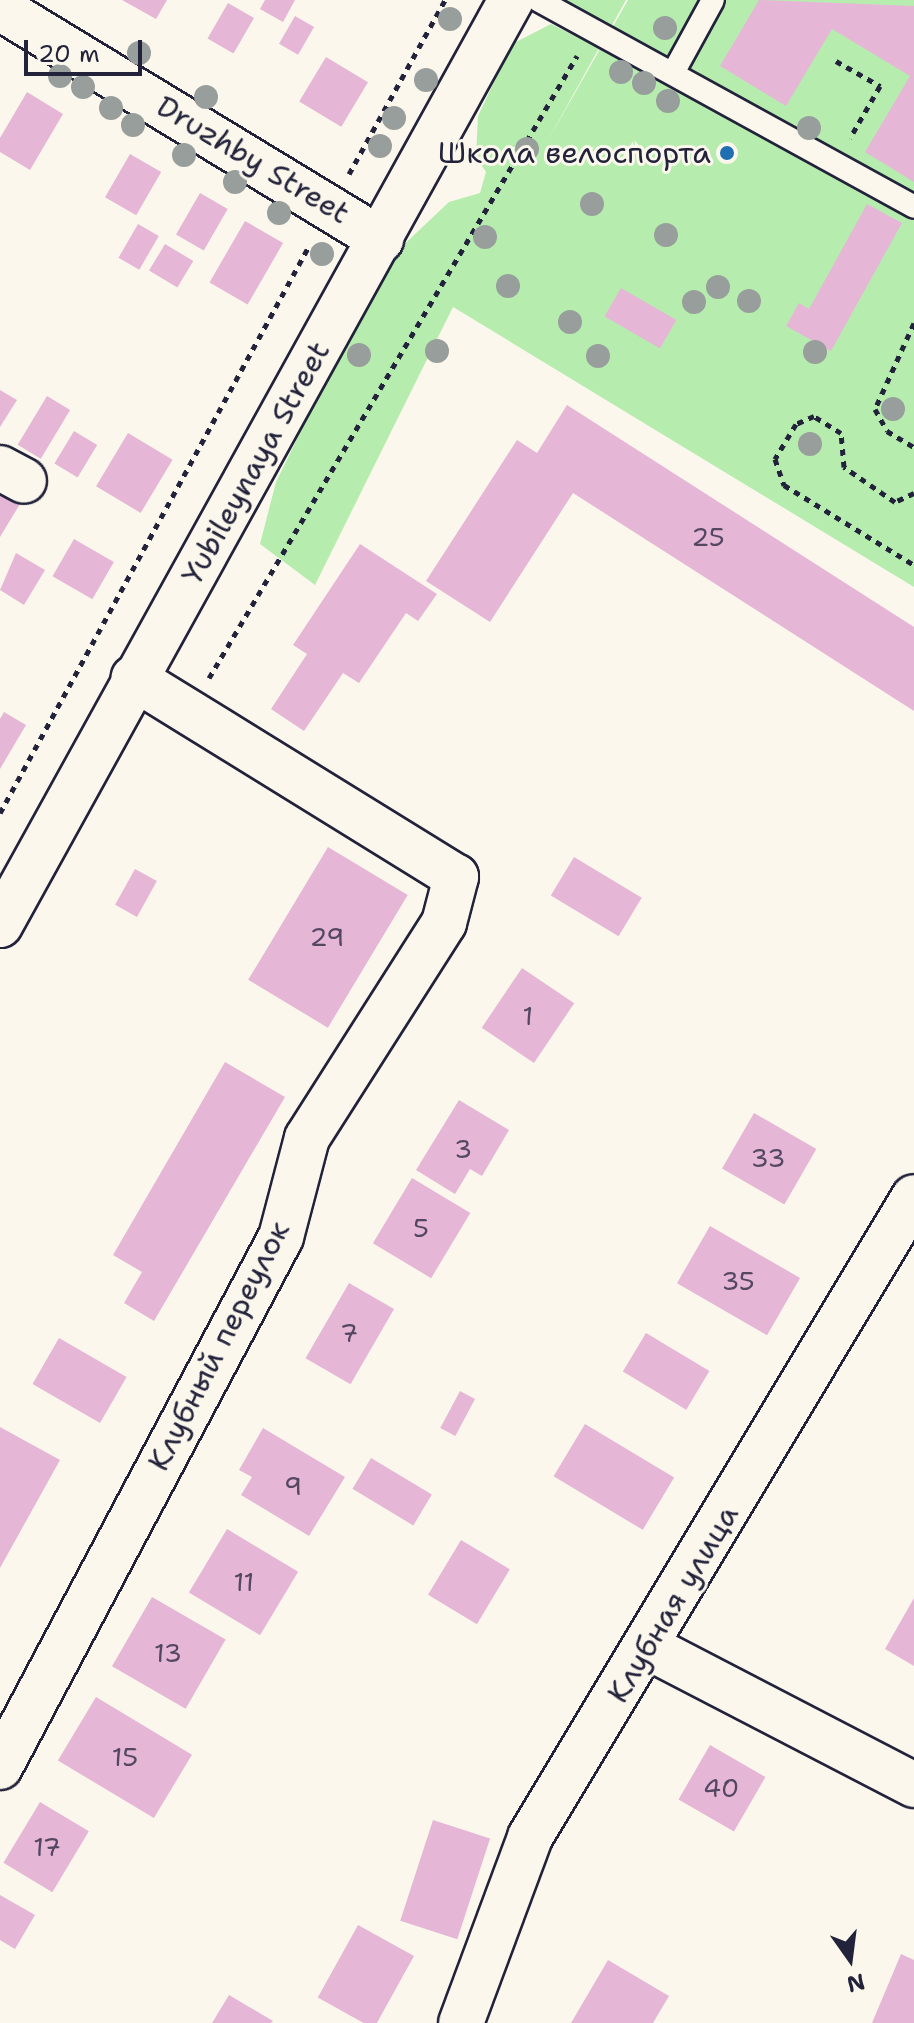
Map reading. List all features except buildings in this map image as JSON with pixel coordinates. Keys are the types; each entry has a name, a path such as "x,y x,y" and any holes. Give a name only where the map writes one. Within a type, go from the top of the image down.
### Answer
{"street":[{"name":"Yubileynaya Street","path":"0,925 511,0"},
{"name":"Druzhby Street","path":"0,8 381,240"},
{"name":"Клубный переулок","path":"0,1767 281,1237 307,1138 444,923 456,877 134,678"},
{"name":"Клубная улица","path":"461,2023 530,1837 648,1647 914,1197"},
{"path":"648,1647 914,1785"}],"lane":[{"path":"538,0 914,207"},
{"path":"673,73 713,0"}],"path":[{"path":"0,813 445,0"},
{"path":"189,712 592,30"},
{"path":"836,61 880,86 836,164"},
{"path":"914,323 875,409 887,431 914,447"},
{"path":"914,493 895,502 844,467 841,433 814,416 796,424 772,469 784,485 914,565"}],"green space":[{"path":"564,0 626,0 611,27"},
{"name":"Школа велоспорта","path":"628,0 914,0 914,587 453,307 315,585 260,544 276,482 324,384 396,252 449,202 480,193 486,172 476,157 478,116 512,44 551,24 599,48 547,142"}],"place":[{"name":"Школа велоспорта","path":"727,153"}]}
